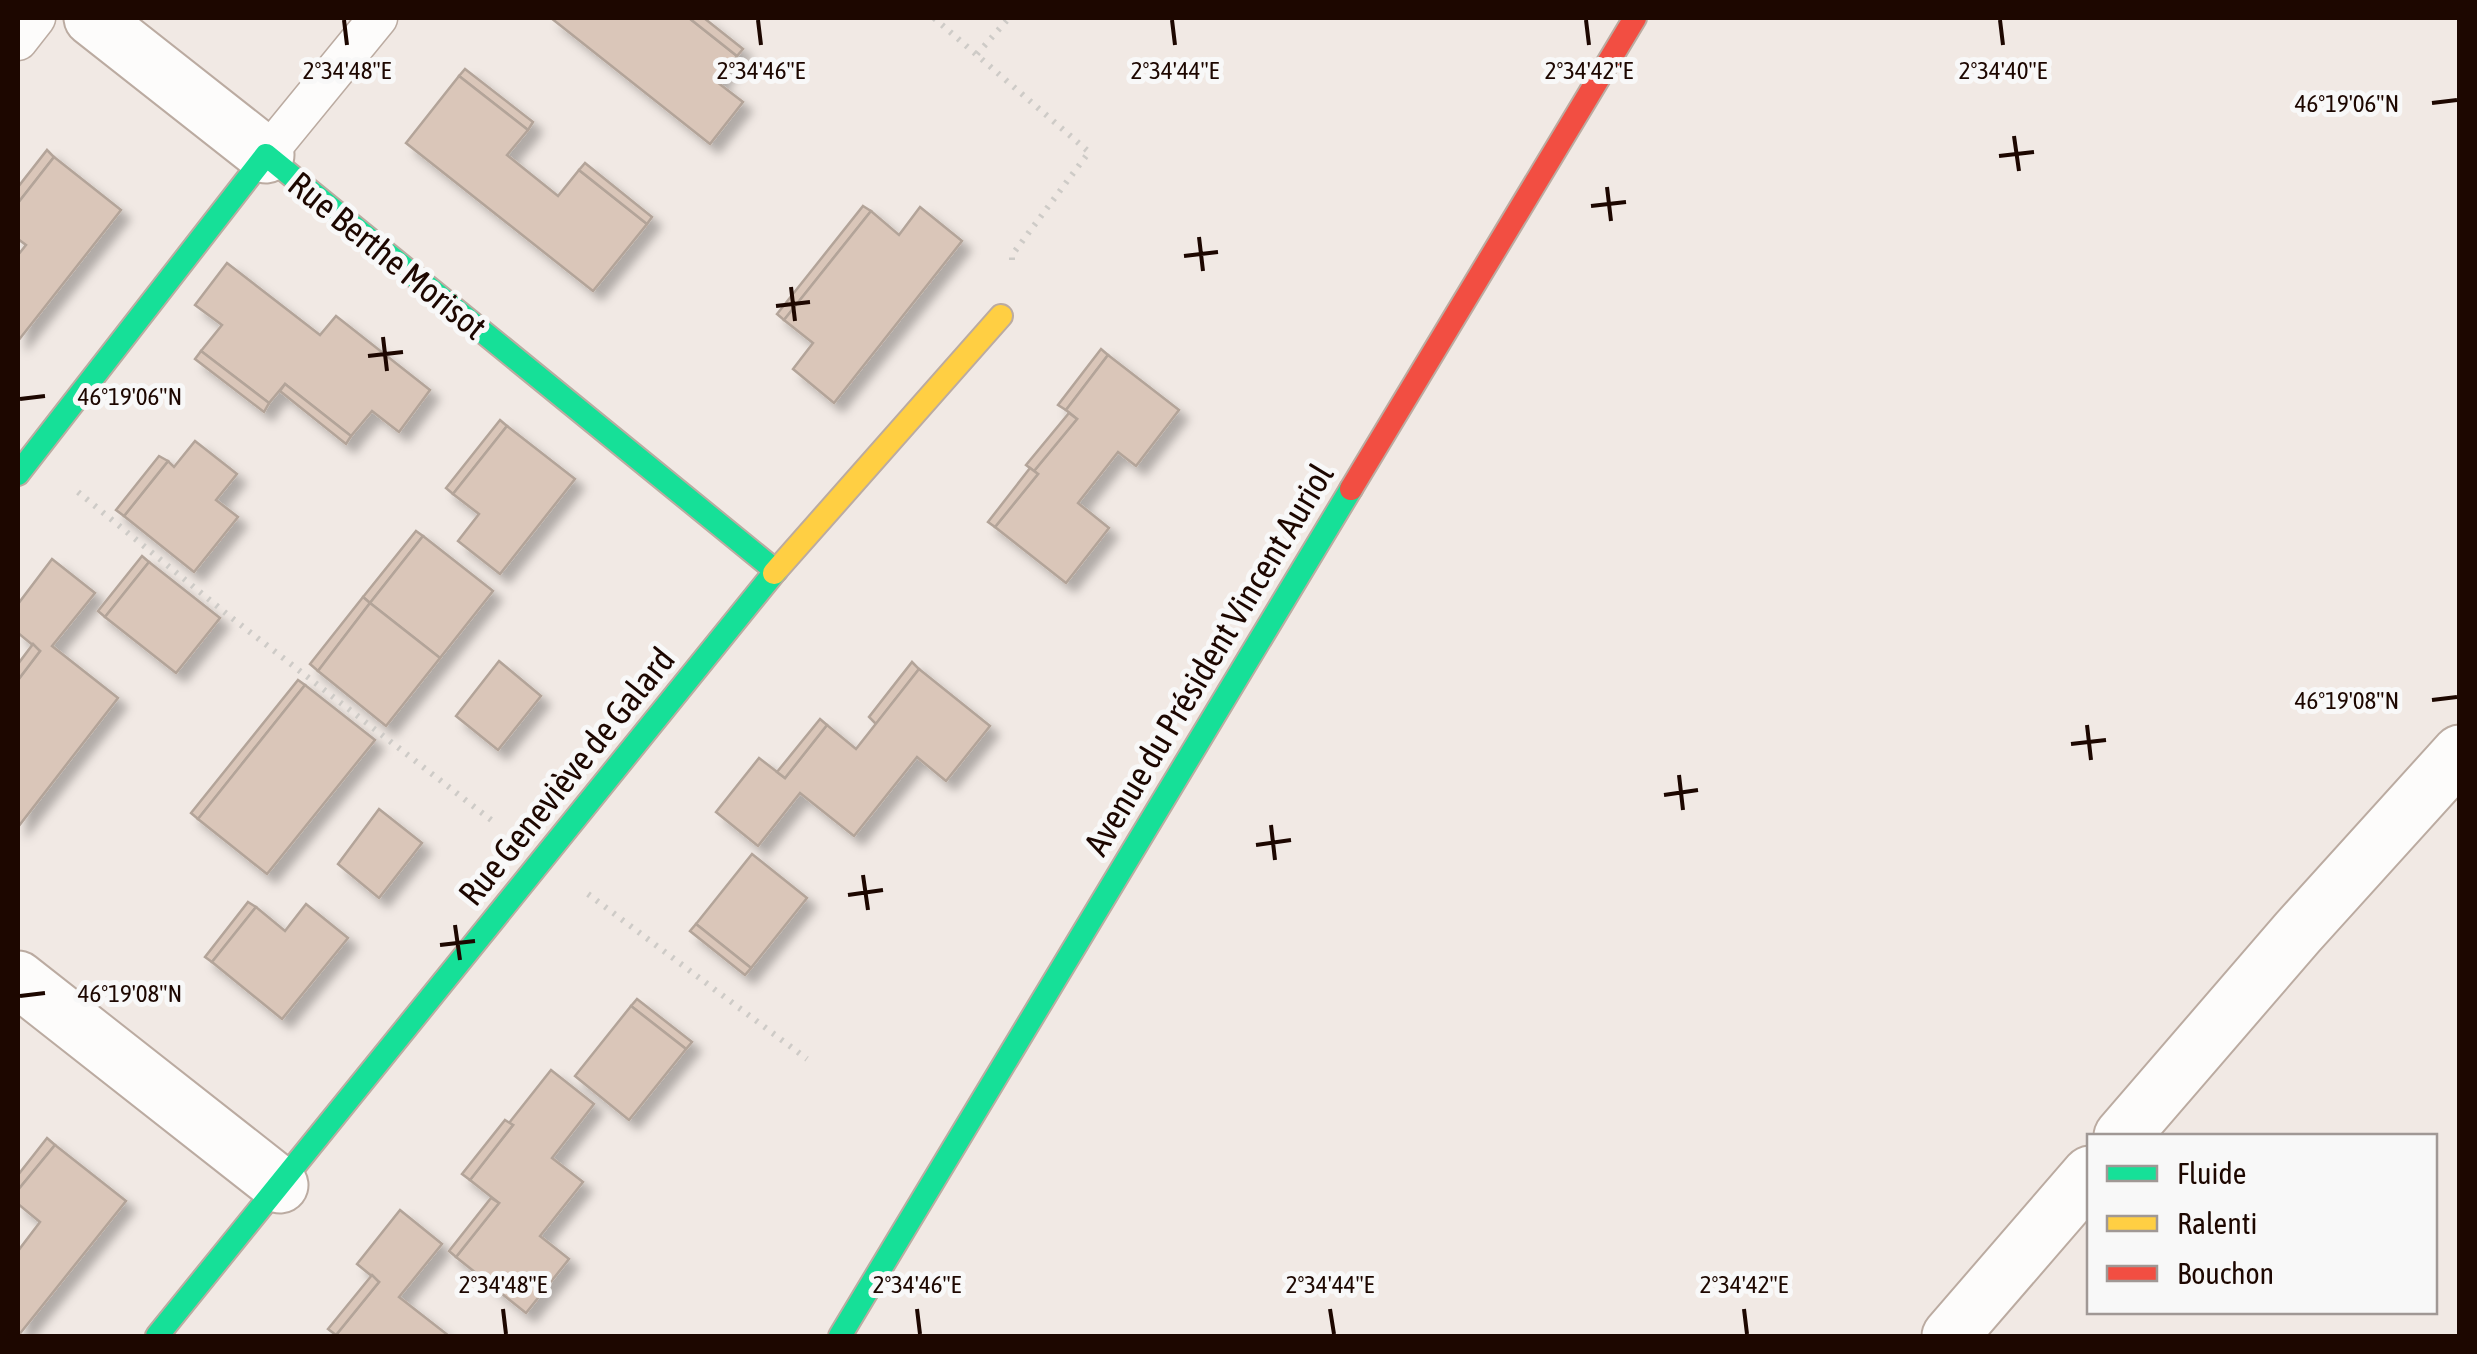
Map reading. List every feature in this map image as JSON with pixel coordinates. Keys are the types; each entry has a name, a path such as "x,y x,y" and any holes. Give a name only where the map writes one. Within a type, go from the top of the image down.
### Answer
{"street":[{"path":"92,18 266,156"},
{"name":"Avenue du Président Vincent Auriol","path":"840,1336 1634,18"},
{"name":"Rue Berthe Morisot","path":"25,464 266,156 776,571"},
{"name":"Rue Geneviève de Galard","path":"158,1336 776,571 1001,316"},
{"path":"2124,1134 2298,932 2460,753"},
{"path":"18,979 280,1185"},
{"path":"1950,1336 2087,1177"}],"lane":[{"path":"18,40 36,18"},
{"path":"266,156 378,18"}],"path":[{"path":"934,18 1089,152 1012,255 1001,316"},
{"path":"976,54 1009,18"},
{"path":"25,464 807,1059"}],"building":[{"path":"551,18 689,18 737,56 717,82 743,102 710,144"},
{"path":"689,18 704,18 743,49 737,56"},
{"path":"465,69 533,122 528,130 459,76"},
{"path":"459,76 528,130 507,155 558,196 579,170 647,224 593,291 406,143"},
{"path":"47,150 54,157 18,203 18,187"},
{"path":"54,157 121,210 18,341 18,255 26,245 18,239 18,203"},
{"path":"585,163 652,217 647,224 579,170"},
{"path":"863,206 871,211 784,320 777,314"},
{"path":"920,207 962,241 834,403 793,369 813,343 784,320 871,211 899,235"},
{"path":"227,263 320,335 336,316 430,390 399,432 372,411 351,436 285,384 269,403 201,351 222,325 195,305"},
{"path":"1101,349 1108,355 1066,410 1058,405"},
{"path":"201,351 269,403 264,412 195,359"},
{"path":"1108,355 1179,410 1136,466 1118,452 1078,503 1109,528 1066,583 995,527 1077,419 1066,410"},
{"path":"285,384 351,436 346,444 280,391"},
{"path":"1069,413 1077,419 1034,471 1026,465"},
{"path":"500,420 507,426 453,494 446,488"},
{"path":"507,426 575,479 500,574 458,541 479,514 453,494"},
{"path":"195,441 237,474 216,500 238,517 194,572 124,516 168,461 174,467"},
{"path":"159,456 168,461 124,516 116,510"},
{"path":"1030,468 1038,474 995,527 988,522"},
{"path":"416,531 423,536 370,603 363,597"},
{"path":"423,536 493,591 440,658 370,603"},
{"path":"142,556 149,562 105,617 98,611"},
{"path":"52,559 95,593 52,646 118,698 18,827 18,680 40,651 18,633 18,604"},
{"path":"149,562 220,618 176,673 105,617"},
{"path":"363,597 370,603 318,671 310,664"},
{"path":"370,603 440,658 386,726 318,671"},
{"path":"33,644 40,651 18,680 18,664"},
{"path":"499,661 541,696 498,750 456,716"},
{"path":"912,662 919,669 876,724 869,717"},
{"path":"919,669 990,726 946,781 917,757 854,836 800,793 758,846 716,812 759,758 785,778 827,725 856,749"},
{"path":"298,680 305,685 198,819 191,813"},
{"path":"305,685 375,740 267,874 198,819"},
{"path":"820,719 827,725 785,778 777,772"},
{"path":"379,809 422,843 379,898 338,864"},
{"path":"752,854 807,898 751,968 696,924"},
{"path":"248,902 256,907 212,962 205,957"},
{"path":"306,904 348,938 282,1019 212,962 256,907 285,931"},
{"path":"696,924 751,968 745,975 690,931"},
{"path":"637,999 692,1042 686,1049 631,1006"},
{"path":"631,1006 686,1049 629,1120 575,1076"},
{"path":"551,1070 594,1104 552,1158 583,1182 540,1236 569,1259 526,1313 456,1257 499,1203 470,1180"},
{"path":"505,1120 513,1125 470,1180 462,1174"},
{"path":"47,1138 55,1145 18,1190 18,1175"},
{"path":"55,1145 126,1201 18,1336 18,1251 40,1222 18,1204 18,1190"},
{"path":"491,1198 499,1203 456,1257 449,1251"},
{"path":"400,1210 442,1244 399,1297 449,1336 336,1335 379,1282 357,1264"},
{"path":"372,1275 379,1282 336,1335 328,1329"}],"traffic: fast":[{"path":"18,474 266,155 776,571"},
{"path":"840,1336 1351,489"},
{"path":"157,1336 774,573"}],"traffic: slow":[{"path":"774,573 1001,316"}],"traffic: jam":[{"path":"1351,489 1635,18"}]}
